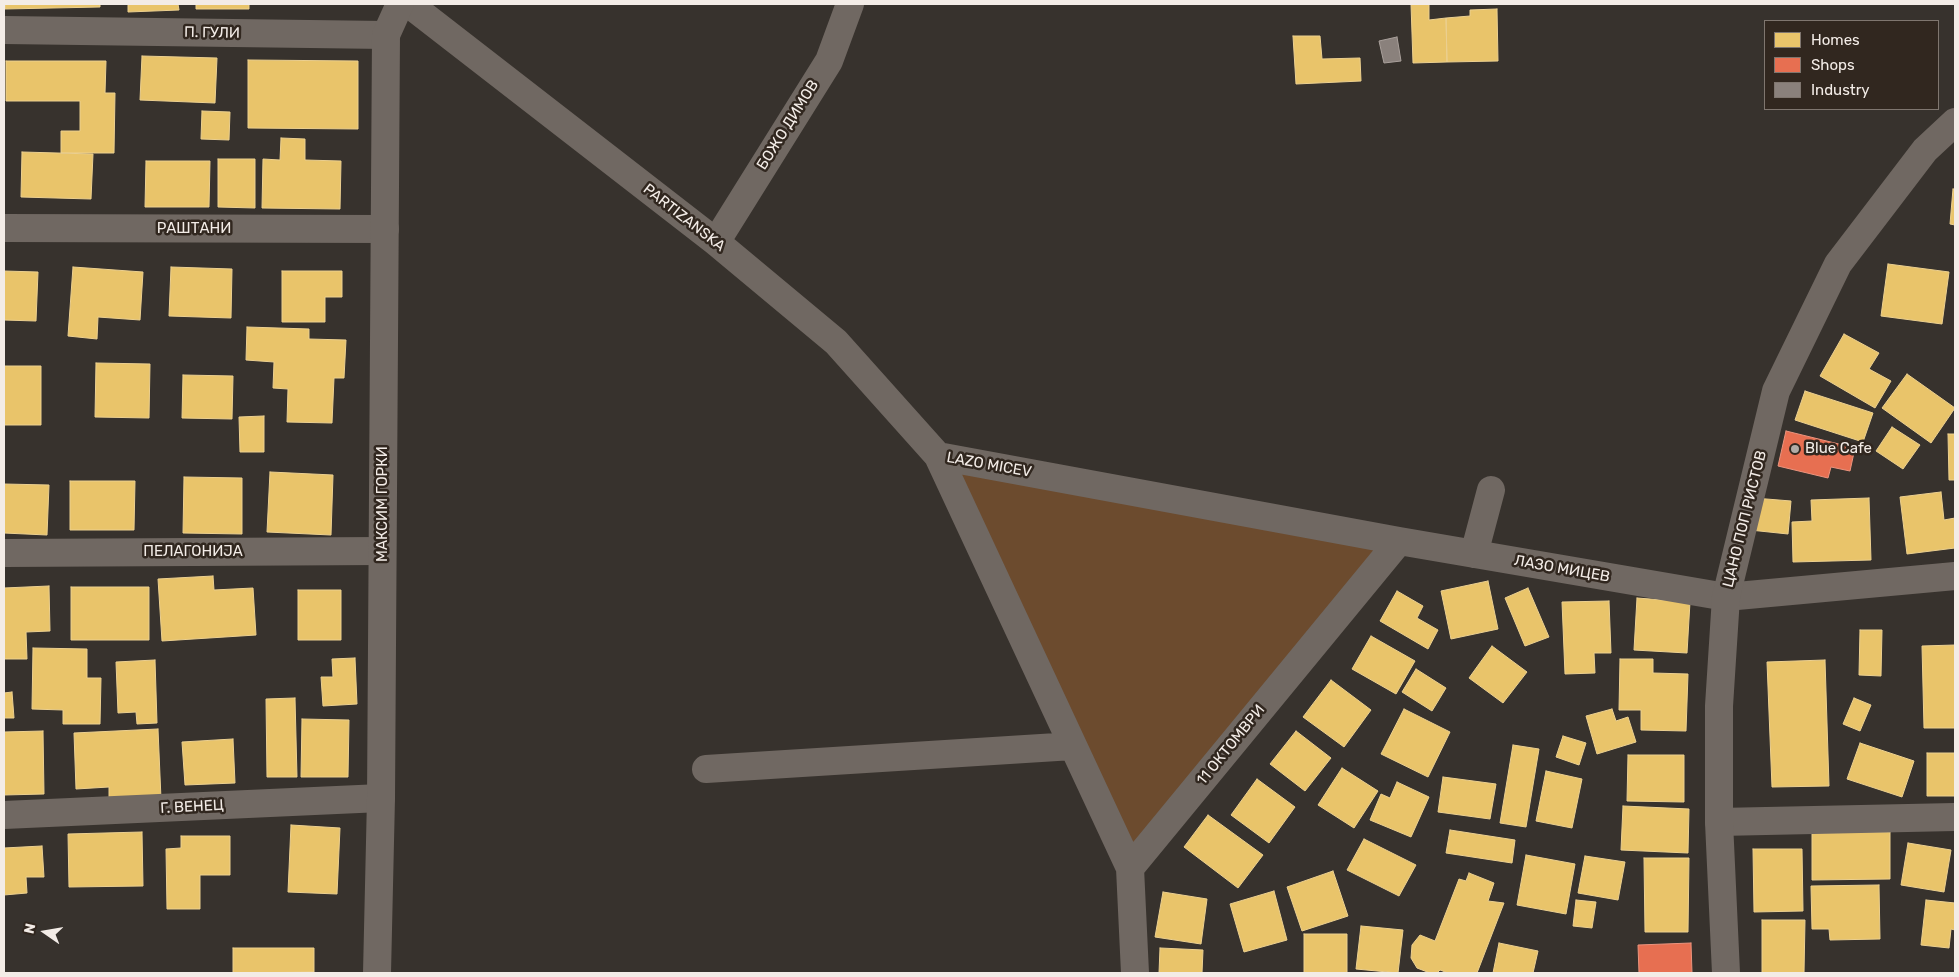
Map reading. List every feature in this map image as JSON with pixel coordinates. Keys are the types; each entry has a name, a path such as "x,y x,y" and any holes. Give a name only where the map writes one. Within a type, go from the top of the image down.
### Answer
{"street":[{"path":"386,35 400,4"},
{"name":"PARTIZANSKA","path":"409,4 716,242 836,342 938,456"},
{"name":"БОЖО ДИМОВ","path":"716,242 828,61 850,4"},
{"name":"П. ГУЛИ","path":"4,30 386,35"},
{"name":"МАКСИМ ГОРКИ","path":"377,973 381,798 386,35"},
{"name":"ЦАНО ПОП РИСТОВ","path":"1726,973 1719,822 1719,706 1726,597 1776,391 1838,264 1925,150 1955,122"},
{"name":"РАШТАНИ","path":"4,228 385,229"},
{"name":"LAZO MICEV","path":"938,456 1399,541"},
{"name":"LAZO MICEV","path":"938,456 1130,868"},
{"path":"1474,554 1491,490"},
{"name":"ЛАЗО МИЦЕВ","path":"1399,541 1726,597 1955,576"},
{"name":"11 ОКТОМВРИ","path":"1130,868 1399,541"},
{"name":"ПЕЛАГОНИЈА","path":"4,553 382,551"},
{"path":"706,769 1073,746"},
{"name":"Г. ВЕНЕЦ","path":"4,816 381,798"},
{"path":"1719,822 1955,817"},
{"path":"1130,868 1135,973"}],"shaded area":[{"path":"938,456 1399,541 1130,868"}],"building: Homes":[{"path":"5,4 100,4 100,7 5,9"},
{"path":"128,4 178,4 179,10 128,12"},
{"path":"196,4 249,4 249,9 196,9"},
{"path":"1411,4 1429,4 1429,20 1446,18 1447,62 1413,63"},
{"path":"1497,9 1498,61 1447,62 1446,18 1470,16 1470,10"},
{"path":"1293,36 1320,36 1322,59 1360,58 1361,81 1296,84"},
{"path":"142,56 217,58 215,103 140,100"},
{"path":"248,60 358,61 358,129 248,128"},
{"path":"6,61 106,61 105,93 115,93 114,153 61,153 61,131 80,131 80,101 6,101"},
{"path":"202,111 230,112 229,140 201,139"},
{"path":"281,138 305,139 305,160 341,161 340,209 262,208 263,159 280,160"},
{"path":"22,152 93,154 91,199 21,197"},
{"path":"218,159 255,159 255,208 218,207"},
{"path":"146,161 210,161 209,207 145,207"},
{"path":"1953,189 1955,189 1955,225 1950,224"},
{"path":"1888,264 1949,272 1942,324 1881,316"},
{"path":"73,267 143,272 140,320 98,317 97,339 68,336"},
{"path":"171,267 232,269 231,318 169,316"},
{"path":"4,271 38,272 36,321 4,320"},
{"path":"282,271 342,271 342,297 325,297 325,322 282,322"},
{"path":"247,327 309,329 309,339 346,340 344,378 334,378 332,423 287,422 288,389 273,388 274,362 246,360"},
{"path":"1844,334 1879,353 1869,369 1891,381 1875,408 1820,376"},
{"path":"96,363 150,364 149,418 95,417"},
{"path":"4,366 41,366 41,425 4,425"},
{"path":"1907,374 1955,408 1931,443 1882,408"},
{"path":"183,375 233,376 232,419 182,418"},
{"path":"1805,391 1873,413 1863,442 1795,420"},
{"path":"264,416 264,452 240,452 239,417"},
{"path":"1892,427 1920,445 1903,469 1876,451"},
{"path":"1948,434 1955,434 1955,480 1949,480"},
{"path":"270,472 333,475 331,535 267,532"},
{"path":"184,477 242,478 242,534 183,533"},
{"path":"70,481 135,481 134,530 70,530"},
{"path":"4,484 49,485 47,535 4,533"},
{"path":"1941,492 1944,520 1955,518 1955,548 1907,554 1900,497"},
{"path":"1754,498 1791,501 1788,534 1750,530"},
{"path":"1869,498 1871,560 1793,562 1792,522 1812,521 1811,500"},
{"path":"213,576 214,590 253,588 256,635 162,641 158,579"},
{"path":"1488,581 1498,629 1451,639 1441,591"},
{"path":"49,586 50,631 26,632 27,659 4,659 4,588"},
{"path":"71,587 149,587 149,640 71,640"},
{"path":"1528,588 1549,637 1525,646 1505,598"},
{"path":"298,590 341,590 341,640 298,640"},
{"path":"1397,591 1423,606 1417,618 1438,630 1428,649 1380,621"},
{"path":"1637,598 1690,602 1687,653 1634,650"},
{"path":"1609,601 1611,653 1594,653 1595,673 1565,674 1562,602"},
{"path":"1860,630 1882,630 1881,676 1859,675"},
{"path":"1371,636 1415,661 1396,694 1352,669"},
{"path":"1955,645 1955,728 1924,728 1922,646"},
{"path":"1492,646 1527,672 1503,703 1469,678"},
{"path":"33,648 87,649 87,678 101,678 100,724 63,724 63,710 32,709"},
{"path":"355,658 357,704 323,706 321,677 333,677 332,659"},
{"path":"1620,659 1653,659 1653,673 1688,674 1686,731 1641,730 1641,710 1619,710"},
{"path":"155,660 157,723 137,724 136,712 118,713 116,662"},
{"path":"1825,660 1829,786 1772,787 1767,662"},
{"path":"1416,669 1446,688 1432,711 1402,692"},
{"path":"1331,680 1371,710 1344,747 1303,717"},
{"path":"12,692 14,718 4,718 4,693"},
{"path":"295,698 297,777 267,777 266,699"},
{"path":"1854,698 1871,705 1860,731 1843,724"},
{"path":"1404,709 1450,732 1428,777 1381,754"},
{"path":"1612,709 1616,721 1628,717 1636,742 1597,754 1586,716"},
{"path":"302,719 349,720 348,777 301,777"},
{"path":"158,729 161,799 109,801 109,787 76,789 74,733"},
{"path":"43,731 44,794 4,795 4,732"},
{"path":"1296,731 1331,758 1305,791 1270,764"},
{"path":"1563,736 1586,743 1579,765 1556,757"},
{"path":"233,739 235,783 185,785 182,742"},
{"path":"1860,743 1914,761 1902,797 1847,779"},
{"path":"1513,745 1539,749 1526,827 1500,823"},
{"path":"1927,753 1955,753 1955,796 1927,796"},
{"path":"1628,755 1684,755 1684,802 1627,801"},
{"path":"1342,768 1378,791 1354,828 1318,805"},
{"path":"1546,771 1582,779 1572,828 1536,821"},
{"path":"1443,777 1496,784 1490,819 1438,812"},
{"path":"1257,779 1295,807 1269,843 1231,815"},
{"path":"1397,782 1429,797 1411,837 1370,820 1381,794 1390,798"},
{"path":"1623,806 1689,809 1688,853 1621,850"},
{"path":"1208,815 1263,855 1238,888 1184,847"},
{"path":"291,825 340,828 337,894 288,892"},
{"path":"1450,830 1515,840 1512,863 1446,853"},
{"path":"142,832 143,886 69,887 68,834"},
{"path":"1890,832 1890,879 1812,880 1812,833"},
{"path":"181,836 230,836 230,875 200,875 200,909 167,909 166,849 181,848"},
{"path":"1364,839 1416,865 1399,896 1347,870"},
{"path":"1908,843 1951,850 1944,892 1901,885"},
{"path":"42,846 44,877 26,877 27,893 4,895 4,848"},
{"path":"1753,849 1802,849 1803,911 1754,912"},
{"path":"1526,855 1575,864 1566,914 1517,905"},
{"path":"1585,856 1625,862 1618,900 1578,893"},
{"path":"1644,858 1689,858 1688,932 1645,932"},
{"path":"1333,871 1348,916 1302,931 1287,887"},
{"path":"1469,873 1494,883 1488,901 1504,903 1477,973 1448,973 1440,970 1437,973 1430,973 1417,968 1411,958 1412,945 1420,935 1435,941 1459,879 1466,881"},
{"path":"1879,885 1880,939 1830,940 1829,929 1812,929 1811,886"},
{"path":"1274,891 1287,940 1244,952 1230,904"},
{"path":"1163,892 1207,899 1201,944 1155,937"},
{"path":"1576,900 1596,902 1592,928 1573,926"},
{"path":"1926,900 1955,903 1955,930 1951,929 1949,948 1921,945"},
{"path":"1762,920 1805,920 1804,973 1762,973"},
{"path":"1361,926 1403,930 1398,973 1356,969"},
{"path":"1304,934 1347,934 1347,973 1304,973"},
{"path":"1499,943 1538,951 1533,973 1493,973"},
{"path":"233,948 314,948 314,972 233,973"},
{"path":"1160,948 1203,950 1202,973 1159,973"}],"building: Shops":[{"path":"1786,431 1855,448 1850,471 1831,467 1828,478 1778,466"},
{"path":"1691,943 1692,973 1639,973 1638,945"}],"building: Industry":[{"path":"1397,37 1401,61 1384,63 1379,41"}],"place":[{"name":"Blue Cafe","path":"1795,449"}]}
